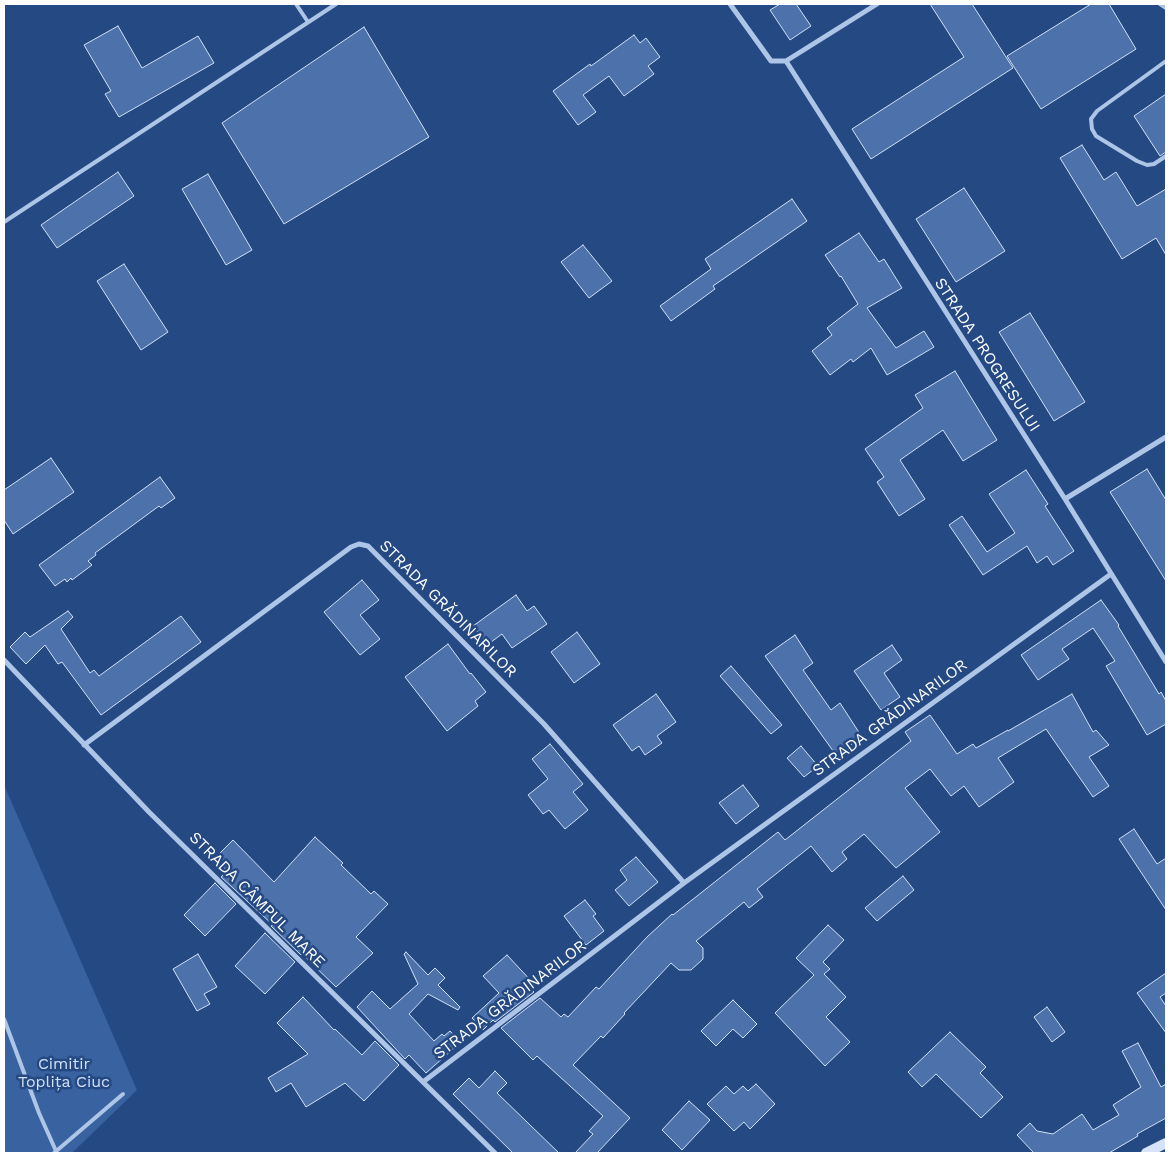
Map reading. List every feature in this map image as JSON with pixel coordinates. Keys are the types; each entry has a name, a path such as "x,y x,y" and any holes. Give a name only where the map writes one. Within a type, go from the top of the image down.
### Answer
{"main road":[{"path":"1146,1153 1166,1143"}],"street":[{"path":"730,4 771,61 786,61 878,4"},
{"name":"STRADA PROGRESULUI","path":"786,61 1065,499 1166,662"},
{"path":"1065,499 1166,437"},
{"name":"STRADA GRĂDINARILOR","path":"84,745 351,547 360,544 368,546 544,724 684,883"},
{"name":"STRADA GRĂDINARILOR","path":"423,1082 684,883 1110,574"},
{"name":"STRADA CÂMPUL MARE","path":"4,660 84,745 495,1153"}],"lane":[{"path":"296,4 308,22"},
{"path":"4,222 336,4"},
{"path":"1160,4 1166,8"},
{"path":"1166,61 1097,111 1091,119 1092,129 1096,136 1137,161 1147,165 1154,164 1166,156"},
{"path":"4,1020 55,1152 122,1094"}],"green space":[{"name":"Cimitir Toplița Ciuc","path":"4,785 137,1090 72,1153 4,1153"}],"building":[{"path":"780,4 796,4 811,26 790,40 770,10"},
{"path":"930,4 972,4 1013,68 871,159 852,129 964,57"},
{"path":"1091,4 1109,4 1136,49 1041,109 1007,56"},
{"path":"118,26 142,68 198,36 214,63 119,117 105,94 111,91 84,45"},
{"path":"364,27 429,137 284,224 222,123"},
{"path":"634,35 640,43 646,38 660,57 648,66 654,74 624,96 609,76 583,95 596,112 578,125 553,91"},
{"path":"1166,94 1166,152 1160,156 1134,116"},
{"path":"1082,145 1104,180 1116,172 1137,206 1166,189 1166,255 1156,238 1122,259 1060,158"},
{"path":"118,172 134,196 57,248 41,225"},
{"path":"208,174 252,250 226,265 182,189"},
{"path":"964,188 1005,251 956,282 916,219"},
{"path":"792,199 807,221 713,286 715,289 671,321 660,306 711,269 705,259"},
{"path":"859,233 879,262 884,259 902,288 867,308 896,348 924,331 934,347 887,375 871,348 853,362 851,359 830,375 812,351 832,335 827,328 858,304 841,276 825,255"},
{"path":"583,245 612,281 589,298 561,262"},
{"path":"124,264 168,332 141,350 97,281"},
{"path":"1030,313 1085,402 1054,421 999,332"},
{"path":"955,371 997,440 963,461 943,430 900,460 925,499 899,516 877,482 884,477 865,449 923,408 915,395"},
{"path":"51,458 74,492 13,534 4,520 4,490"},
{"path":"1147,469 1166,500 1166,581 1110,492"},
{"path":"1026,470 1048,504 1045,506 1074,551 1053,565 1047,556 1037,563 1027,546 983,575 949,525 962,516 987,552 1015,533 989,494"},
{"path":"160,477 175,498 161,508 159,506 95,553 96,555 88,561 92,565 72,580 71,578 67,582 65,579 55,586 39,565"},
{"path":"362,580 379,600 360,615 380,639 360,655 324,612"},
{"path":"516,595 527,611 534,606 547,624 512,648 502,634 487,645 473,626"},
{"path":"1101,600 1119,625 1159,694 1161,692 1166,701 1166,724 1147,735 1106,666 1115,661 1093,628 1062,649 1069,659 1038,680 1021,655"},
{"path":"68,611 73,617 61,629 90,673 94,670 99,676 181,616 201,642 101,715 62,662 58,664 45,645 26,664 10,647 25,632 30,637"},
{"path":"577,632 600,664 574,683 551,652"},
{"path":"795,635 813,663 803,670 831,710 840,703 862,737 836,755 765,656"},
{"path":"448,644 486,692 475,701 478,706 447,731 405,677"},
{"path":"892,645 902,660 884,673 900,697 881,710 854,671"},
{"path":"731,666 782,725 771,734 720,676"},
{"path":"656,694 676,722 657,736 662,743 645,755 639,746 632,751 613,725"},
{"path":"1072,694 1093,732 1096,730 1109,745 1089,757 1109,786 1093,797 1046,729 998,758 1014,782 979,807 964,786 951,796 930,769 905,788 940,832 896,868 864,834 842,852 847,859 832,872 811,846 757,889 763,897 749,908 744,902 696,941 703,948 703,959 691,970 679,970 671,963 603,1038 601,1036 573,1065 630,1118 597,1153 575,1153 593,1134 589,1131 603,1116 537,1056 533,1060 501,1028 540,998 561,1017 564,1014 568,1017 596,987 599,989 647,937 672,914 778,832 785,840 911,741 905,732 930,715 957,754 973,744 976,748"},
{"path":"550,744 583,784 573,792 588,810 565,829 549,810 543,814 528,795 548,779 532,759"},
{"path":"801,746 818,766 804,777 787,758"},
{"path":"743,785 759,806 736,824 719,803"},
{"path":"1134,829 1157,864 1166,858 1166,910 1119,839"},
{"path":"315,837 343,863 341,865 371,894 374,891 388,904 356,937 373,953 336,987 221,877 227,871 215,858 233,840 274,882"},
{"path":"636,857 658,882 629,906 615,890 627,880 620,870"},
{"path":"903,876 914,890 877,921 865,908"},
{"path":"215,883 236,904 205,936 184,915"},
{"path":"585,900 596,914 593,916 604,931 586,945 564,916"},
{"path":"828,925 844,940 823,962 830,969 824,974 846,997 826,1017 850,1042 825,1066 775,1013 814,975 796,958"},
{"path":"265,933 295,962 265,994 235,966"},
{"path":"406,952 428,975 435,968 445,978 438,985 460,1007 458,1010 428,994 409,1014 434,1041 442,1034 444,1036 450,1031 461,1042 426,1073 409,1055 405,1059 357,1007 372,991 390,1009 418,984 404,954"},
{"path":"198,954 217,987 204,994 210,1004 197,1011 173,969"},
{"path":"507,955 534,984 530,988 534,992 495,1022 493,1020 483,1030 472,1018 499,993 483,976"},
{"path":"1166,973 1166,993 1160,997 1166,1006 1166,1033 1137,993"},
{"path":"303,997 334,1030 362,1055 375,1041 399,1065 364,1101 345,1083 306,1107 291,1083 276,1092 268,1078 308,1054 277,1023"},
{"path":"733,1000 757,1024 743,1038 733,1029 716,1046 701,1031"},
{"path":"1047,1007 1065,1032 1052,1042 1034,1017"},
{"path":"950,1032 986,1067 980,1073 1003,1097 981,1118 936,1074 922,1087 908,1072"},
{"path":"1138,1043 1161,1087 1166,1084 1166,1118 1137,1134 1138,1136 1109,1153 1034,1153 1017,1135 1030,1123 1037,1131 1053,1134 1082,1114 1093,1130 1119,1115 1113,1105 1141,1087 1122,1051"},
{"path":"495,1071 507,1083 497,1093 559,1153 513,1153 453,1094 469,1078 479,1088"},
{"path":"756,1084 775,1104 750,1129 744,1122 734,1131 707,1104 726,1086 734,1094 743,1086 748,1091"},
{"path":"689,1101 710,1120 682,1150 662,1130"}]}
